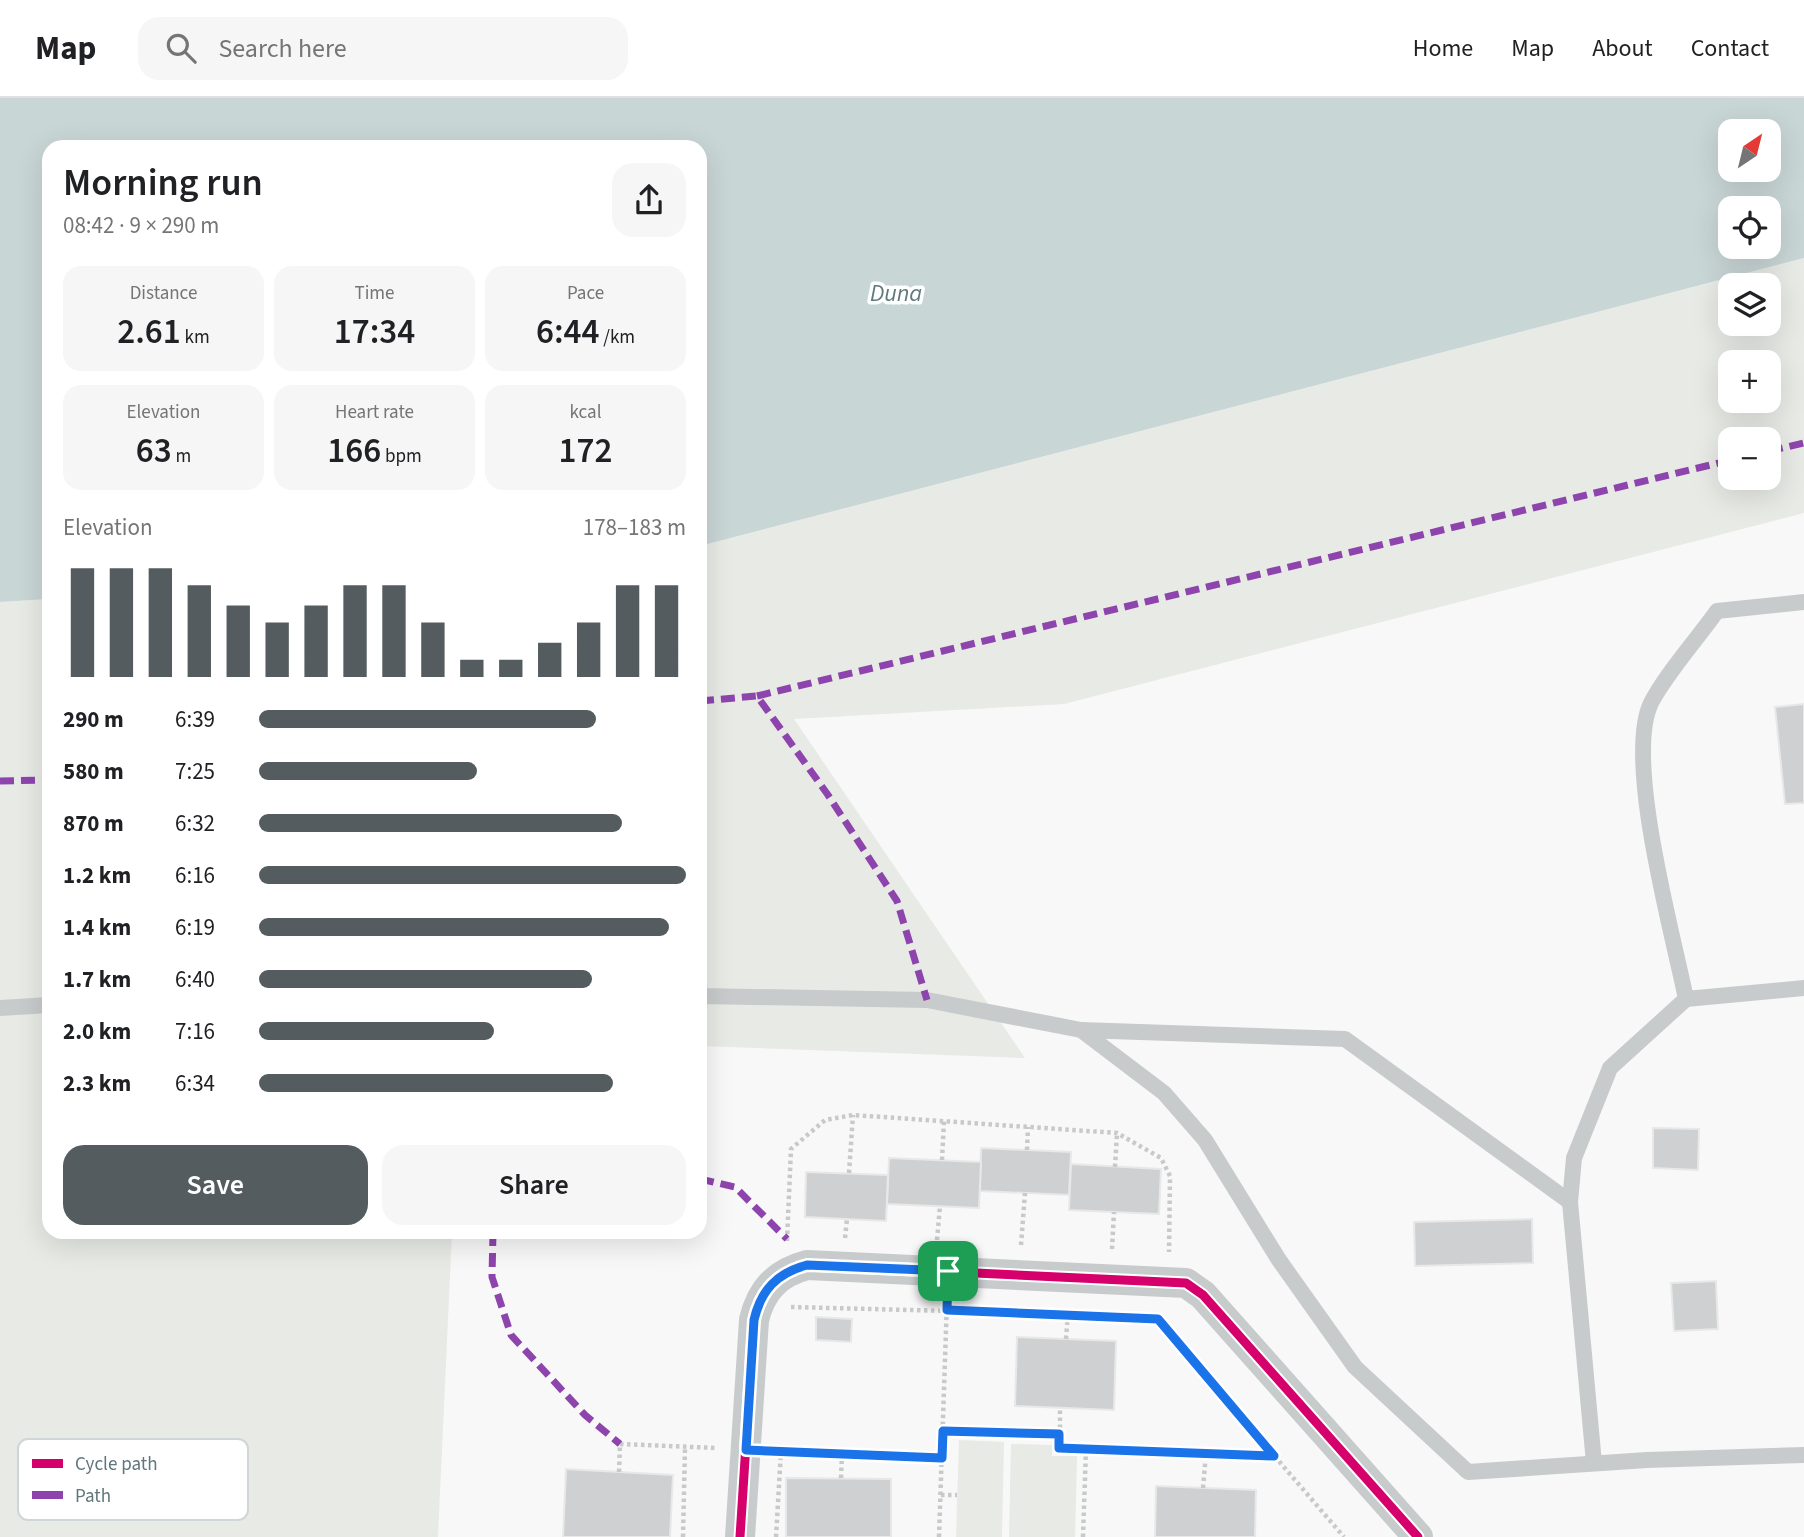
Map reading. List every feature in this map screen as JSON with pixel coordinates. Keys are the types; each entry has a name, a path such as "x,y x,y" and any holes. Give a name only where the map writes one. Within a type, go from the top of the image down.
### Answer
{"street":[{"path":"740,1537 754,1320 759,1300 772,1282 783,1273 807,1265 1168,1280 1186,1283 1203,1295 1418,1537"}],"lane":[{"path":"1686,999 1647,809 1642,740 1651,704 1717,611 1804,602"},
{"path":"1594,1463 1570,1202 1574,1158 1610,1068 1686,999 1804,988"},
{"path":"707,996 927,1000 1081,1030 1345,1039 1570,1202"},
{"path":"0,1008 42,1005"},
{"path":"1081,1030 1164,1093 1205,1140 1279,1260 1355,1367 1468,1472 1594,1463 1804,1455"}],"path":[{"path":"849,1173 853,1115"},
{"path":"787,1239 791,1149 825,1120 853,1115 1117,1133 1161,1158 1170,1176 1168,1280"},
{"path":"942,1160 944,1121"},
{"path":"1027,1150 1028,1127"},
{"path":"1115,1167 1117,1133"},
{"path":"1019,1273 1025,1193"},
{"path":"1110,1278 1114,1212"},
{"path":"939,1537 948,1271"},
{"path":"780,1307 947,1310 1158,1319 1343,1537"},
{"path":"1066,1339 1068,1314"},
{"path":"1060,1408 1059,1448 1274,1456"},
{"path":"943,1431 1059,1434"},
{"path":"620,1472 620,1444 942,1458"},
{"path":"683,1537 685,1447"},
{"path":"1083,1537 1086,1449"},
{"path":"776,1537 781,1451"},
{"path":"1203,1488 1206,1453"},
{"path":"842,1454 842,1478"},
{"path":"941,1494 957,1495"}],"shaded area":[{"path":"1804,258 1804,513 1064,704 794,719 1025,1058 707,1046 707,544 1718,280 1718,336 1781,336 1781,273 1746,273"},
{"path":"42,599 42,1239 452,1239 438,1537 0,1537 0,602"},
{"path":"959,1440 1004,1442 1002,1537 956,1537"},
{"path":"1011,1444 1052,1445 1052,1456 1077,1456 1075,1537 1009,1537"}],"water":[{"name":"Duna","path":"0,98 1804,98 1804,258 1746,273 1718,273 1718,280 707,544 707,140 42,140 42,599 0,602"}],"building":[{"path":"1804,704 1804,803 1785,804 1775,707"},
{"path":"1653,1128 1699,1129 1698,1170 1653,1168"},
{"path":"981,1148 1071,1152 1069,1195 980,1191"},
{"path":"889,1158 981,1162 979,1208 887,1204"},
{"path":"1071,1164 1161,1169 1159,1214 1069,1210"},
{"path":"806,1172 888,1175 886,1221 805,1217"},
{"path":"1532,1219 1533,1263 1415,1266 1414,1222"},
{"path":"1716,1281 1718,1329 1674,1331 1671,1283"},
{"path":"816,1317 852,1319 851,1342 816,1340"},
{"path":"1017,1337 1116,1341 1114,1410 1015,1406"},
{"path":"566,1469 673,1475 670,1537 563,1537"},
{"path":"786,1478 891,1479 891,1537 786,1537"},
{"path":"1156,1486 1256,1490 1255,1537 1155,1537"}],"marked path":[{"path":"1781,448 1804,443"},
{"path":"757,696 1718,463"},
{"path":"707,700 757,696 828,795 897,901 927,1000"},
{"path":"0,781 42,780"},
{"path":"707,1181 735,1187 787,1239"},
{"path":"493,1239 492,1277 511,1335 585,1415 620,1444"}],"cycle path":[{"path":"740,1537 754,1320 761,1300 772,1284 796,1268 807,1265 1186,1283 1203,1295 1418,1537"}],"route":[{"path":"807,1265 948,1271 947,1310 1158,1319 1274,1456 1059,1448 1059,1434 943,1431 942,1458 746,1450 754,1320 759,1300 772,1282 783,1273 807,1265"}]}
